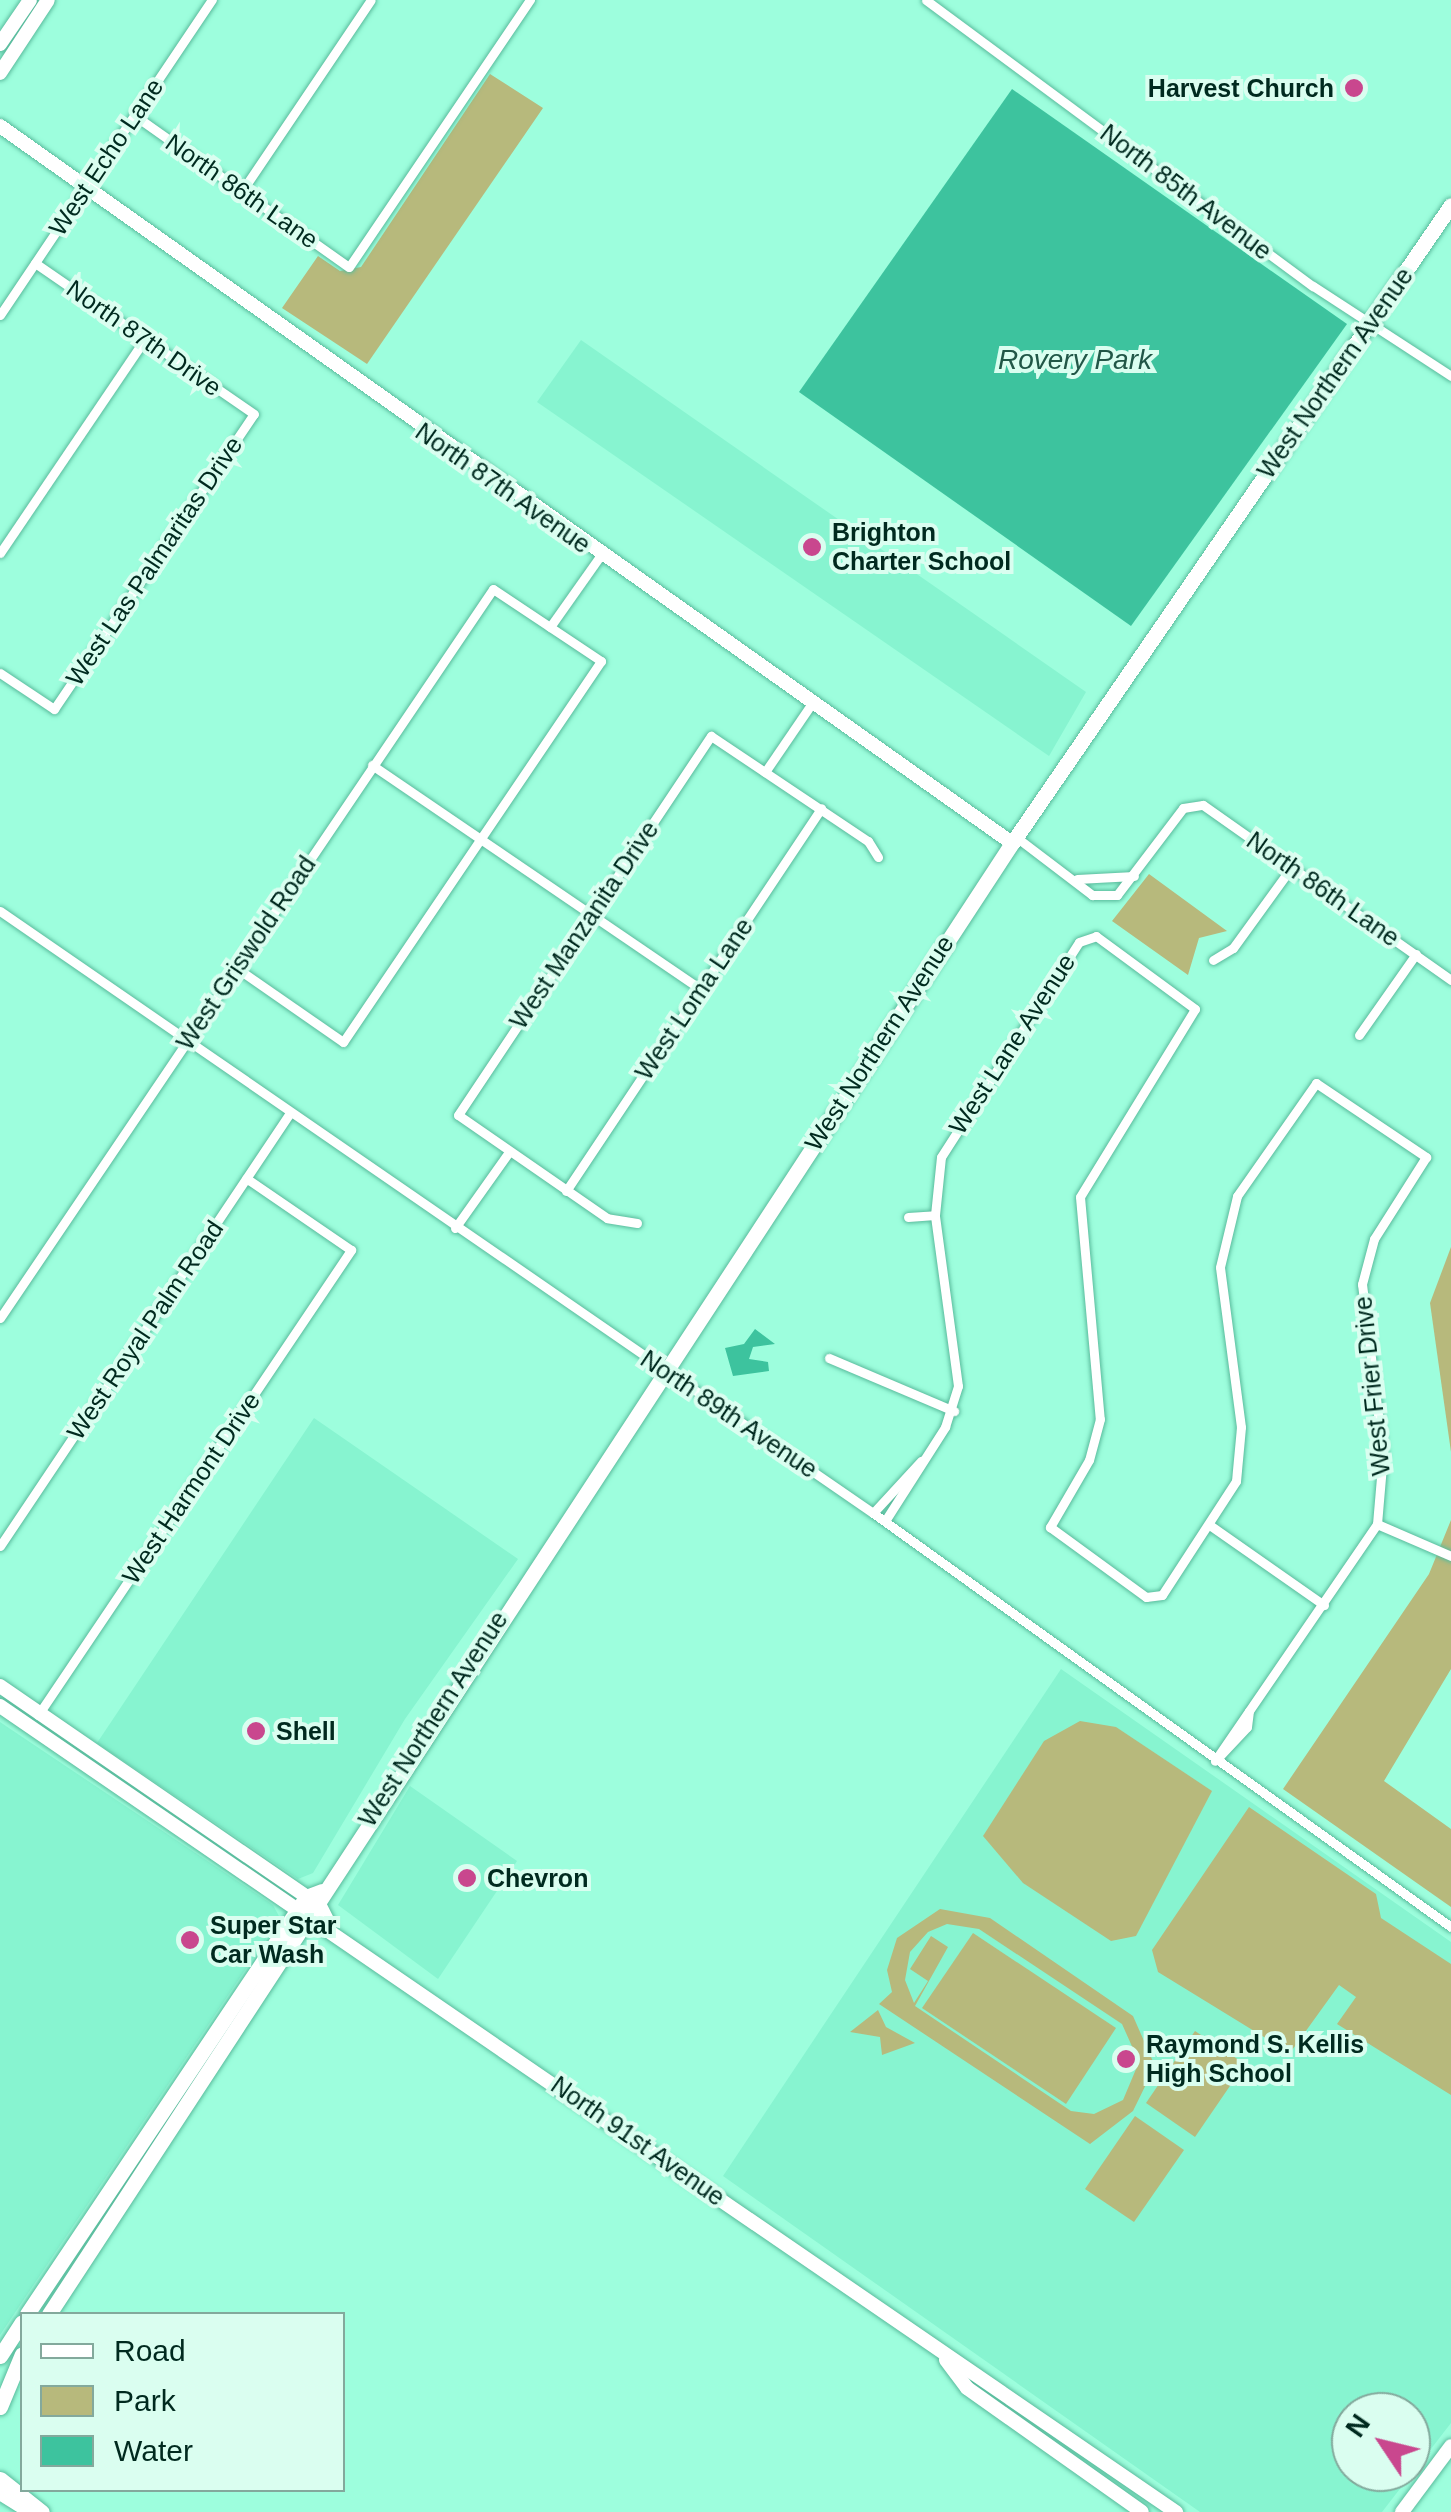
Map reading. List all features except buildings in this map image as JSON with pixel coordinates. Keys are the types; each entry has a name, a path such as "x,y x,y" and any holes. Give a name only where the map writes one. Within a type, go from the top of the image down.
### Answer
{"main road":[{"path":"0,44 30,0"},
{"path":"0,72 48,0"},
{"name":"North 87th Avenue","path":"0,126 600,556 1014,840"},
{"name":"West Northern Avenue","path":"50,2312 304,1916 1014,840 1451,206"},
{"name":"North 91st Avenue","path":"0,1686 316,1898 329,1924"},
{"name":"North 91st Avenue","path":"0,1706 304,1916 329,1924 946,2359 1077,2441 1176,2512"},
{"path":"93,1771 167,1813 184,1812"},
{"name":"West Northern Avenue","path":"28,2312 118,2177 304,1916"},
{"path":"118,2177 133,2187"},
{"path":"0,2356 20,2325"},
{"path":"0,2388 20,2357"},
{"path":"0,2407 20,2359"},
{"name":"North 91st Avenue","path":"946,2359 967,2388 1142,2512"},
{"path":"1065,2458 1077,2441"},
{"path":"1402,2512 1451,2446"},
{"path":"0,2479 42,2512"},
{"path":"0,2493 32,2512"}],"street":[{"name":"West Echo Lane","path":"0,314 212,0"},
{"path":"242,191 371,0"},
{"name":"North 86th Lane","path":"134,114 349,267 530,0"},
{"name":"North 85th Avenue","path":"926,0 1451,376"},
{"name":"North 87th Drive","path":"35,262 254,414"},
{"path":"0,554 145,340"},
{"name":"West Las Palmaritas Drive","path":"0,673 54,709 254,414"},
{"path":"238,969 343,1042 601,660 550,626 600,556"},
{"name":"West Griswold Road","path":"0,1318 493,588 550,626"},
{"path":"812,703 765,772 821,808 878,857"},
{"name":"West Manzanita Drive","path":"509,1152 458,1115 711,736 765,772"},
{"path":"372,765 700,989"},
{"name":"North 86th Lane","path":"1134,876 1192,802 1451,980"},
{"name":"West Loma Lane","path":"566,1191 821,808"},
{"name":"North 87th Avenue","path":"1014,840 1104,896"},
{"path":"1213,960 1234,948 1292,868"},
{"path":"1077,879 1134,876"},
{"path":"1104,896 1134,876"},
{"path":"1104,896 1105,879"},
{"name":"North 89th Avenue","path":"0,911 455,1228 873,1512 1451,1927"},
{"name":"West Lane Avenue","path":"885,1521 954,1411 958,1366 935,1215 952,1132 1086,935 1195,1009 1080,1197 1100,1419 1089,1460 1050,1526 1155,1600 1211,1526"},
{"path":"1358,1036 1416,954"},
{"name":"West Frier Drive","path":"1211,1526 1241,1458 1220,1267 1226,1219 1316,1082 1426,1157 1374,1239 1362,1284 1383,1454 1378,1524 1215,1761"},
{"name":"West Royal Palm Road","path":"0,1546 290,1113"},
{"path":"455,1228 509,1152 607,1218 637,1223"},
{"name":"West Harmont Drive","path":"30,1727 351,1250 246,1178"},
{"path":"908,1217 935,1215"},
{"path":"828,1358 954,1411"},
{"name":"West Lane Avenue","path":"873,1512 921,1461"},
{"path":"1378,1524 1451,1556"},
{"path":"1211,1526 1324,1605"}],"shaded area":[{"name":"Brighton Charter School","path":"581,340 1086,692 1049,756 537,402"},
{"path":"314,1418 518,1559 405,1719 313,1873 298,1879 97,1743"},
{"name":"Raymond S. Kellis High School","path":"1061,1669 1451,1942 1451,2423 1431,2449 1431,2392 1331,2392 1331,2492 1398,2492 1382,2512 1200,2512 723,2176"},
{"path":"0,1722 273,1905 280,1918 0,2335"},
{"path":"410,1786 517,1861 438,1979 338,1905"}],"green space":[{"path":"490,74 543,108 367,364 282,308 318,256 340,271 361,267"},
{"path":"1149,874 1227,931 1199,938 1188,975 1112,921"},
{"path":"1451,1247 1451,1452 1430,1303"},
{"path":"1451,1520 1451,1669 1384,1781 1451,1829 1451,1907 1283,1789 1429,1574"},
{"path":"1080,1721 1116,1727 1212,1791 1136,1936 1111,1941 1023,1883 983,1836 1044,1741"},
{"path":"1249,1807 1376,1894 1381,1918 1451,1964 1451,2095 1337,2024 1356,1997 1339,1985 1290,2053 1158,1972 1152,1950"},
{"path":"940,1909 990,1918 1133,2016 1155,2066 1133,2111 1090,2144 879,2004 892,1992 887,1970 897,1938","holes":["947,1924 979,1929 1122,2024 1139,2062 1123,2100 1094,2114 1071,2111 915,2006 948,1947 931,1936 910,1969 928,1981 914,2003 905,1980 910,1952 928,1932"]},
{"path":"973,1933 1116,2028 1066,2104 922,2008"},
{"path":"878,2010 886,2027 915,2043 882,2055 880,2037 850,2032"},
{"path":"1195,2031 1245,2064 1195,2137 1146,2103"},
{"path":"1135,2116 1184,2150 1134,2222 1085,2189"}],"water":[{"name":"Rovery Park","path":"1012,89 1347,324 1131,626 799,392"},
{"path":"755,1329 775,1344 753,1347 749,1359 768,1362 769,1371 733,1376 725,1348 744,1344"}],"place":[{"name":"Harvest Church","path":"1354,88"},
{"name":"Brighton Charter School","path":"812,547"},
{"name":"Shell","path":"256,1731"},
{"name":"Chevron","path":"467,1878"},
{"name":"Super Star Car Wash","path":"190,1940"},
{"name":"Raymond S. Kellis High School","path":"1126,2059"}]}
